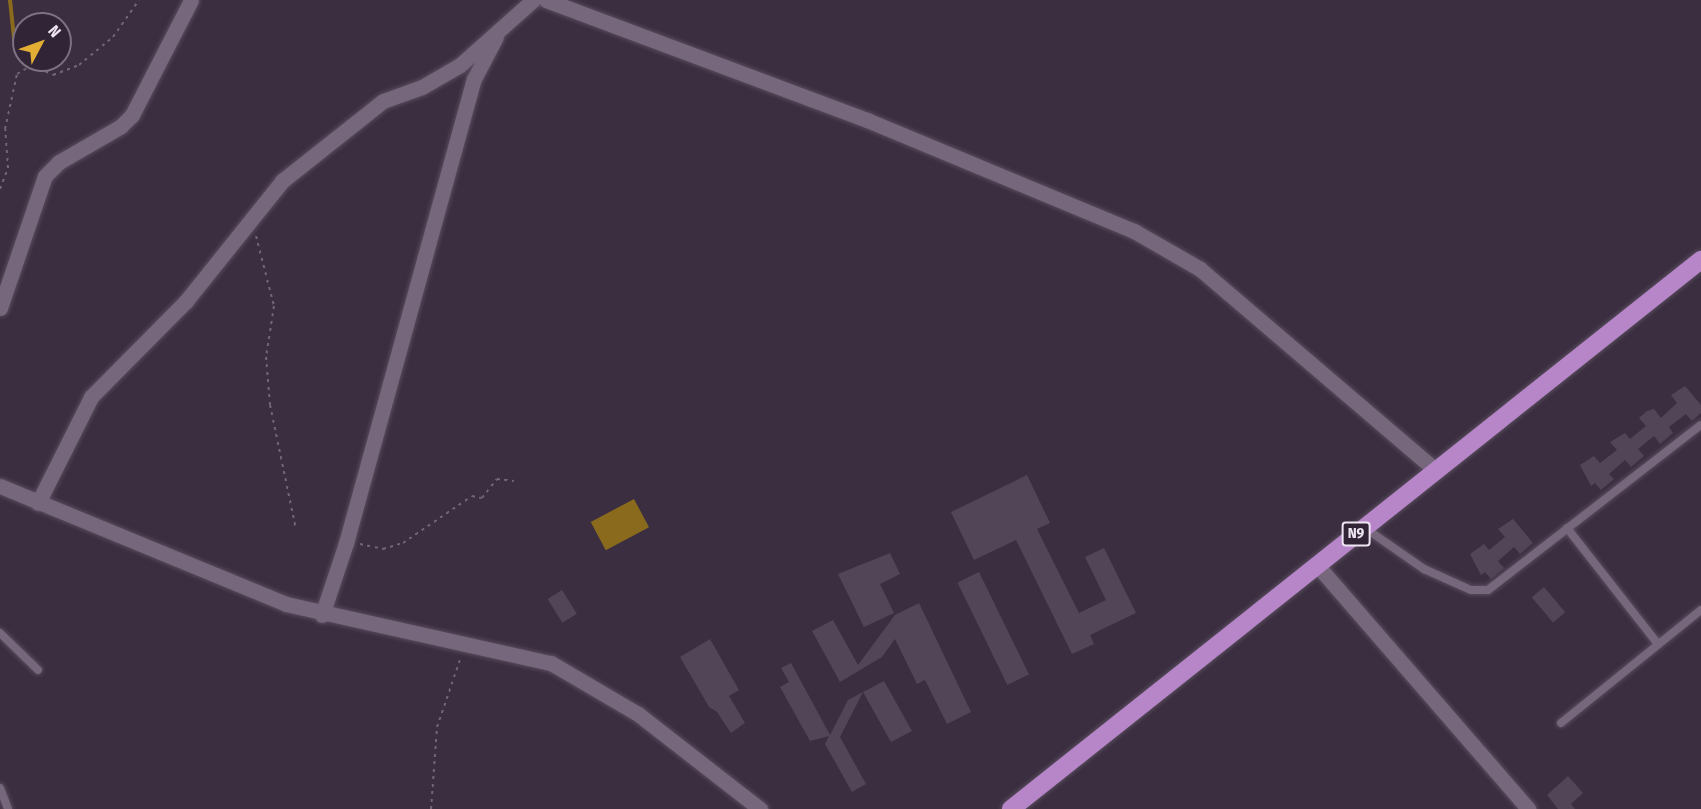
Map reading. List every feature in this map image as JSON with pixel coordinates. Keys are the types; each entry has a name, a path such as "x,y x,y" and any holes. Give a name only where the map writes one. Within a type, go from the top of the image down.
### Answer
{"highway":[{"name":"N9","path":"1017,807 1435,470 1701,260"}],"street":[{"path":"0,308 45,176 59,162 121,126 132,115 191,0"},
{"path":"38,503 91,397 186,301 297,167 374,107 436,81 533,0"},
{"path":"546,0 867,120 1134,231 1200,269 1435,470"},
{"path":"322,615 346,543 474,79 500,28"},
{"path":"0,486 286,604 322,615 466,643 551,663 638,714 760,809"},
{"path":"1317,565 1528,809"}],"lane":[{"path":"1364,527 1424,569 1471,590 1488,590 1701,425"},
{"path":"1568,528 1658,644"},
{"path":"1561,723 1701,610"},
{"path":"0,633 38,670"},
{"path":"0,788 8,809"}],"path":[{"path":"0,189 8,168 5,129 17,74 32,65 53,75 79,65 113,37 139,0"},
{"path":"257,213 257,242 274,306 266,357 270,405 296,529"},
{"path":"346,543 383,549 403,543 472,496 482,498 497,479 514,482"},
{"path":"431,809 437,727 466,643"}],"shaded area":[{"path":"634,499 649,527 606,550 591,522"}],"building":[{"path":"1685,386 1701,405 1701,413 1692,421 1686,414 1669,427 1673,433 1660,444 1654,436 1638,449 1644,456 1631,467 1625,460 1609,474 1614,479 1601,490 1595,483 1591,486 1580,465 1594,456 1600,463 1617,450 1610,442 1625,433 1630,439 1646,426 1639,418 1647,411 1654,409 1661,418 1677,403 1671,395"},
{"path":"1027,475 1050,523 1037,529 1079,613 1106,600 1085,557 1104,548 1136,613 1090,635 1094,644 1072,654 1016,540 974,560 951,512"},
{"path":"1513,519 1533,543 1520,554 1514,547 1498,561 1504,568 1491,579 1485,572 1481,575 1470,554 1484,544 1489,550 1505,537 1498,529"},
{"path":"890,553 900,574 880,584 894,613 864,627 838,574"},
{"path":"979,572 1029,674 1007,685 957,583"},
{"path":"1544,587 1565,612 1553,623 1532,597"},
{"path":"562,590 577,614 562,623 548,599"},
{"path":"919,603 971,712 947,724 925,680 917,684 895,639 882,657 840,682 812,631 833,620 858,665 895,615"},
{"path":"710,639 739,690 729,696 745,723 731,733 717,712 709,707 680,657"},
{"path":"791,663 830,735 848,700 863,692 840,737 866,784 852,792 825,744 829,736 810,741 780,687 789,682 781,668"},
{"path":"884,681 912,731 891,742 863,692"},
{"path":"1568,776 1583,793 1571,804 1575,809 1558,809 1547,795"}],"waterway":[{"path":"10,0 12,20"}]}
